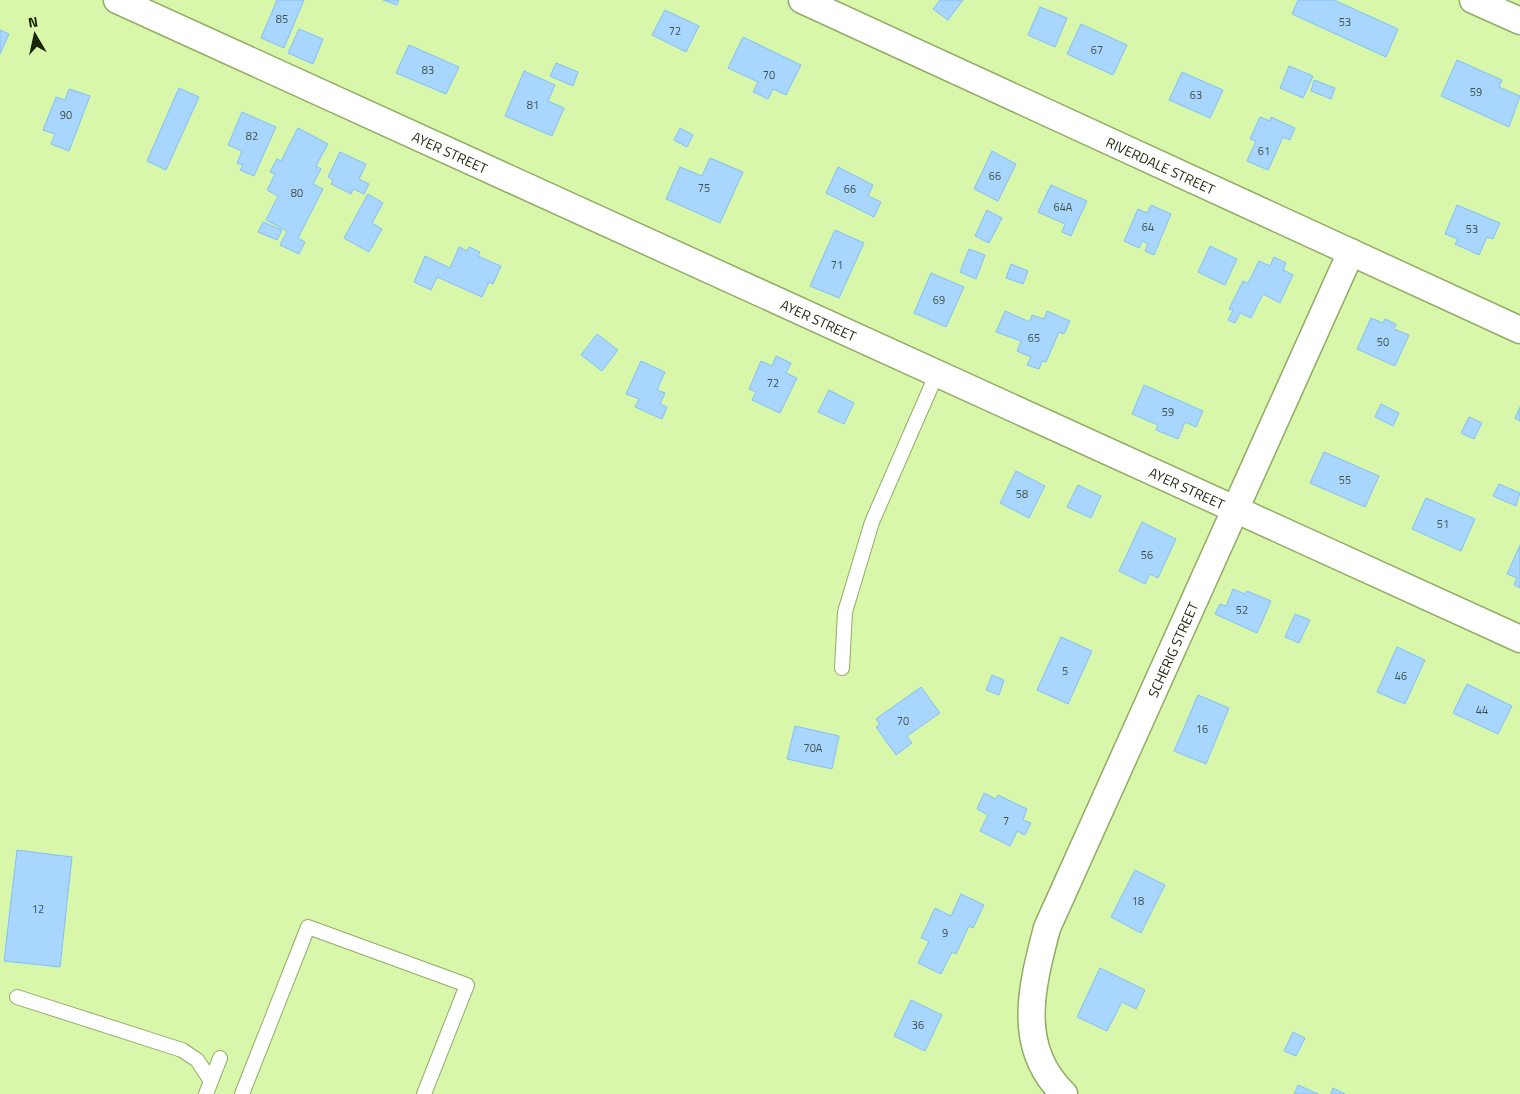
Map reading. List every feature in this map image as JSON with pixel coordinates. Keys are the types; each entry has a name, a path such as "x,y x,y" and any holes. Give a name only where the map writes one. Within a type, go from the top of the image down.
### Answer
{"street":[{"name":"AYER STREET","path":"117,0 1520,639"},
{"name":"RIVERDALE STREET","path":"802,0 1520,330"},
{"path":"1473,0 1520,21"},
{"name":"SCHERIG STREET","path":"1064,1094 1045,1073 1036,1054 1030,1016 1036,970 1047,928 1350,252"}],"lane":[{"path":"842,668 845,612 872,522 936,373"},
{"path":"242,1094 308,927 467,985 424,1094"},
{"path":"17,997 182,1050 197,1060 209,1087"},
{"path":"209,1087 220,1058"}],"building":[{"path":"277,0 304,0 284,48 261,38"},
{"path":"383,0 399,0 397,5"},
{"path":"940,0 963,0 948,20 933,9"},
{"path":"1298,0 1334,0 1398,29 1386,57 1292,14"},
{"path":"1040,7 1067,18 1055,47 1028,35"},
{"path":"665,10 699,26 686,52 652,35"},
{"path":"1081,24 1127,45 1113,75 1067,54"},
{"path":"299,29 323,39 313,64 288,53"},
{"path":"0,30 9,34 0,54"},
{"path":"743,37 801,65 786,95 773,89 768,99 753,92 758,82 728,68"},
{"path":"409,45 459,67 446,94 396,73"},
{"path":"1457,60 1502,80 1499,87 1520,96 1509,127 1441,96"},
{"path":"556,63 578,72 573,86 550,76"},
{"path":"1289,66 1313,76 1303,98 1280,88"},
{"path":"524,71 555,85 548,101 564,108 552,136 505,116"},
{"path":"1182,72 1223,90 1210,118 1169,100"},
{"path":"1314,80 1335,88 1331,99 1311,91"},
{"path":"179,88 199,97 166,170 147,161"},
{"path":"69,89 90,96 69,151 51,144 55,134 43,130 56,97 65,100"},
{"path":"242,112 276,127 254,176 240,170 243,165 237,163 242,151 228,145"},
{"path":"1260,117 1270,121 1271,117 1295,128 1290,140 1283,137 1268,170 1247,161 1256,141 1250,139"},
{"path":"298,128 328,144 316,166 321,169 313,184 323,189 298,238 305,242 299,254 280,245 287,231 266,220 278,196 267,190 275,174 270,172 277,159 281,161"},
{"path":"680,128 693,135 687,147 674,140"},
{"path":"992,151 1016,164 998,201 974,189"},
{"path":"340,152 366,164 359,179 369,184 364,194 353,189 351,194 331,184 333,180 328,177"},
{"path":"710,158 743,172 720,223 666,199 680,167 702,176"},
{"path":"838,167 873,185 868,196 881,202 874,217 826,193"},
{"path":"1051,185 1087,201 1071,236 1062,232 1065,224 1038,212"},
{"path":"368,194 383,203 372,223 382,229 369,252 344,238"},
{"path":"1151,205 1171,214 1154,255 1145,251 1148,244 1142,241 1139,248 1124,241 1138,209 1147,213"},
{"path":"1457,205 1500,223 1493,239 1487,237 1479,255 1455,244 1458,239 1445,234"},
{"path":"987,210 1002,218 989,243 975,236"},
{"path":"263,222 282,230 277,240 258,232"},
{"path":"835,230 864,243 839,298 810,286"},
{"path":"1210,246 1237,259 1225,285 1198,272"},
{"path":"459,247 467,251 469,247 480,252 478,256 501,266 493,284 489,282 482,297 437,277 431,290 414,282 425,256 450,268"},
{"path":"969,249 985,255 976,279 960,272"},
{"path":"1274,257 1286,263 1283,270 1293,275 1280,303 1263,294 1251,318 1240,313 1235,323 1228,320 1233,310 1229,309 1243,281 1248,283 1259,261 1270,266"},
{"path":"1011,264 1028,271 1023,284 1006,278"},
{"path":"931,273 964,287 946,327 914,313"},
{"path":"1005,311 1030,322 1032,315 1044,319 1047,311 1070,321 1064,334 1059,332 1046,362 1042,361 1039,369 1027,365 1031,357 1017,351 1021,341 996,332"},
{"path":"1371,318 1383,323 1385,319 1396,324 1394,329 1409,335 1395,366 1357,349"},
{"path":"597,334 618,350 602,371 581,355"},
{"path":"776,356 791,363 786,373 797,378 780,413 752,400 756,392 749,389 761,361 772,366"},
{"path":"641,361 665,372 657,390 665,393 660,404 667,407 662,419 635,407 639,399 626,394"},
{"path":"1144,385 1203,411 1196,427 1185,422 1178,439 1156,430 1158,425 1132,414"},
{"path":"829,390 854,403 844,424 818,412"},
{"path":"1381,404 1399,413 1393,426 1375,417"},
{"path":"1520,407 1520,421 1515,418"},
{"path":"1469,417 1482,423 1474,439 1461,433"},
{"path":"1324,452 1379,476 1365,507 1310,483"},
{"path":"1016,471 1045,486 1029,518 1000,503"},
{"path":"1499,484 1520,493 1516,506 1493,496"},
{"path":"1078,485 1101,496 1091,518 1067,507"},
{"path":"1426,498 1475,519 1461,551 1412,529"},
{"path":"1142,522 1176,539 1158,578 1150,574 1145,584 1119,571"},
{"path":"1520,545 1520,588 1514,585 1517,578 1507,574"},
{"path":"1233,589 1245,594 1247,591 1271,601 1257,633 1215,614 1220,604 1226,606"},
{"path":"1295,614 1310,620 1299,643 1285,637"},
{"path":"1061,637 1092,651 1068,704 1037,690"},
{"path":"1397,647 1425,660 1405,704 1377,692"},
{"path":"992,675 1004,680 999,695 986,690"},
{"path":"1467,684 1512,706 1498,734 1453,713"},
{"path":"921,687 940,713 907,736 912,743 896,755 876,727 880,724 876,719"},
{"path":"1198,695 1229,708 1206,764 1174,751"},
{"path":"795,726 839,736 832,769 787,759"},
{"path":"984,793 996,799 998,795 1027,809 1023,820 1031,823 1025,835 1017,831 1010,846 980,831 988,815 977,809"},
{"path":"17,850 72,857 60,967 4,961"},
{"path":"1135,870 1165,885 1141,933 1111,917"},
{"path":"961,894 984,905 973,928 969,926 956,954 952,952 941,974 918,963 929,941 921,938 935,908 951,916"},
{"path":"1100,968 1145,990 1136,1009 1122,1002 1107,1031 1077,1017"},
{"path":"911,1000 942,1015 925,1051 894,1036"},
{"path":"1293,1032 1305,1038 1296,1056 1284,1051"},
{"path":"1298,1085 1318,1094 1294,1094"},
{"path":"1333,1088 1345,1094 1331,1094"}]}
